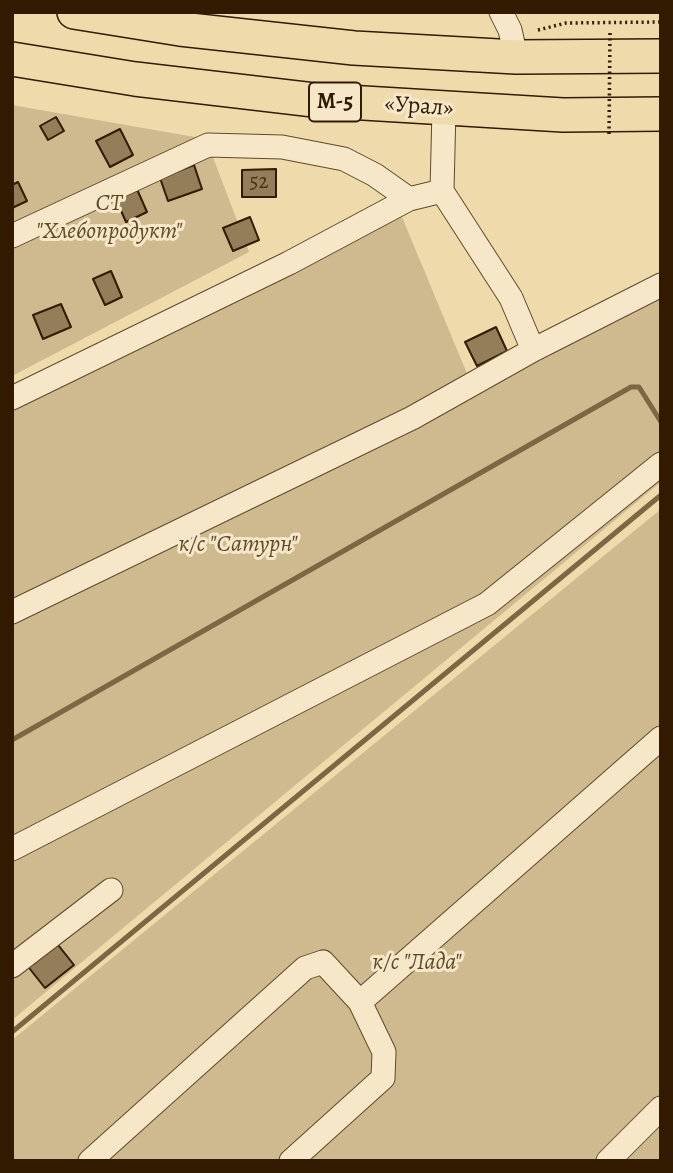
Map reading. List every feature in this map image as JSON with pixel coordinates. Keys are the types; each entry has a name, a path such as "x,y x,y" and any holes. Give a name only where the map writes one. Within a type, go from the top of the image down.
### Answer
{"highway":[{"name":"М-5","path":"74,12 180,29 330,46 509,33 661,56"},
{"name":"«Урал»","path":"12,59 221,89 444,109 563,115 661,114"}],"lane":[{"path":"444,109 442,191 511,298 533,350"},
{"path":"12,236 208,145 282,147 344,159 375,175 408,199"},
{"path":"12,398 289,263 408,199 442,191"},
{"path":"12,612 412,418 533,350 661,285"},
{"path":"12,849 486,604 661,464"},
{"path":"360,1002 661,738"},
{"path":"12,966 111,890"},
{"path":"90,1161 305,968 323,962 360,1002 384,1052 383,1078 291,1161"},
{"path":"608,1161 661,1108"}],"path":[{"path":"509,33 524,34 566,23 661,22"},
{"path":"609,134 610,33"}],"green space":[{"name":"СТ \"Хлебопродукт\"","path":"12,105 206,139 249,252 12,376"},
{"name":"к/с \"Сатурн\"","path":"402,217 473,388 661,293 661,482 12,1020 12,408"},
{"name":"к/с \"Лада\"","path":"661,509 661,1161 12,1161 12,1040"}],"building":[{"path":"56,117 64,131 48,140 40,126"},
{"path":"120,129 133,155 110,167 96,141"},
{"path":"194,165 202,189 168,201 160,178"},
{"path":"276,169 276,197 242,197 242,170"},
{"path":"18,182 27,201 12,208 12,185"},
{"path":"136,187 147,212 126,222 115,197"},
{"path":"250,217 259,240 233,251 223,228"},
{"path":"111,271 122,297 105,305 93,279"},
{"path":"61,304 71,327 43,339 33,315"},
{"path":"496,327 507,351 477,366 465,342"},
{"path":"55,941 74,965 45,988 26,964"}],"waterway":[{"path":"12,740 631,387 639,387 661,422"},
{"path":"12,1032 661,495"}]}
